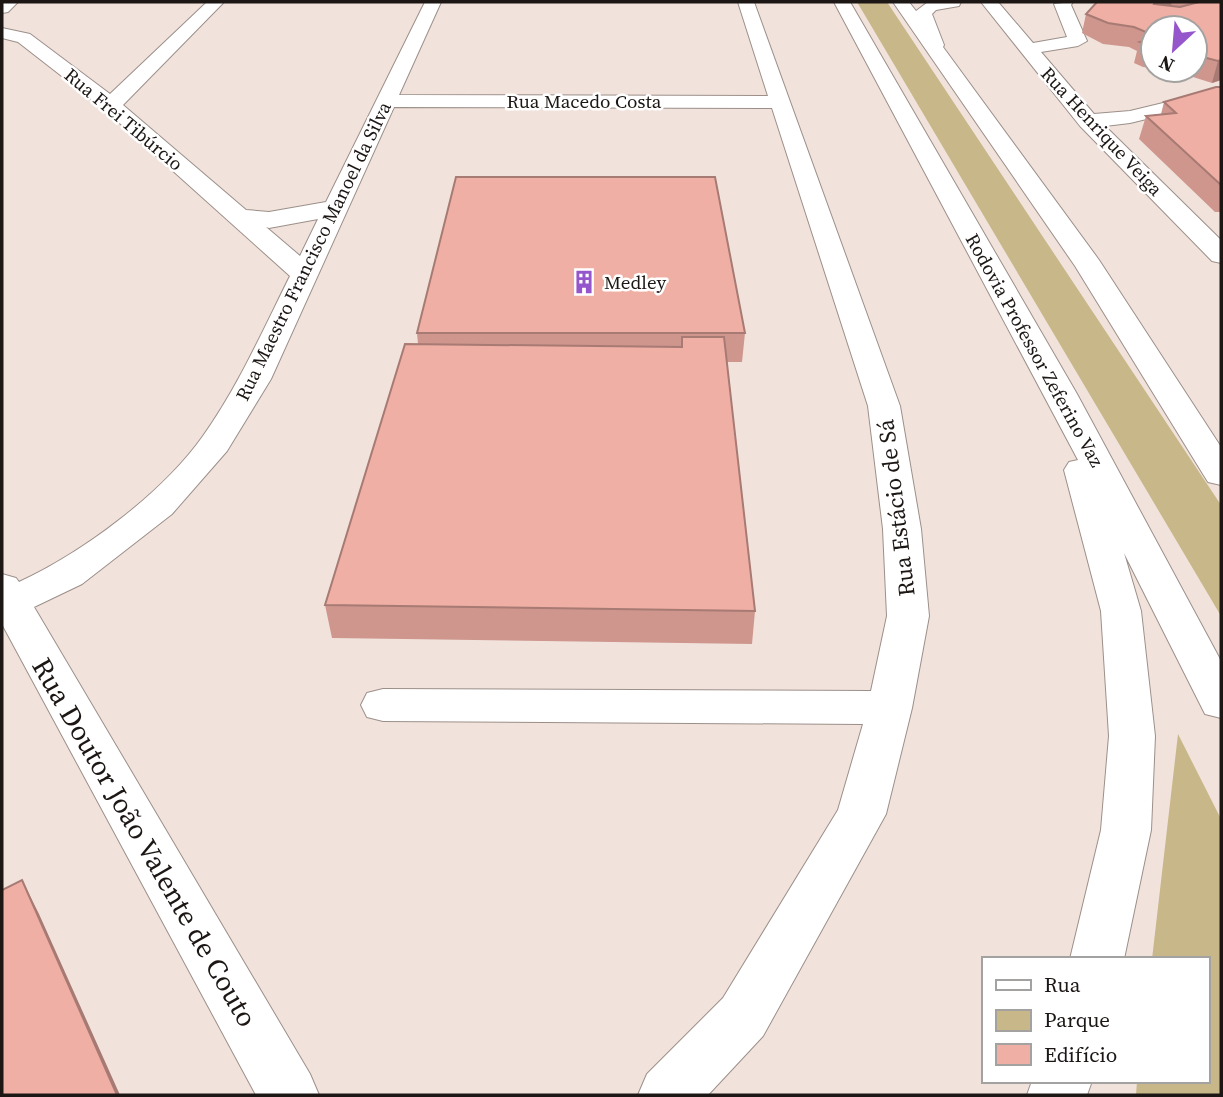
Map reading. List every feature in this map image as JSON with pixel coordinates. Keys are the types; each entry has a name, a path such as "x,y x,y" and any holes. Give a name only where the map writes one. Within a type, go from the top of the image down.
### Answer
{"main road":[{"path":"2,8 10,2"},
{"path":"111,105 216,2"},
{"name":"Rua Maestro Francisco Manoel da Silva","path":"4,598 68,575 159,506 215,444 256,379 303,273 433,2"},
{"name":"Rua Estácio de Sá","path":"668,1095 743,1017 861,814 890,708 908,617 902,529 884,405 746,2"},
{"name":"Rodovia Professor Zeferino Vaz","path":"842,2 1061,394 1221,702"},
{"path":"901,2 1089,266 1221,434"},
{"path":"940,57 923,13 931,6 953,2"},
{"name":"Rua Henrique Veiga","path":"989,2 1088,121 1221,255"},
{"path":"1027,49 1077,41 1062,4 1065,2"},
{"name":"Rua Frei Tibúrcio","path":"2,33 24,38 111,105 303,273"},
{"path":"1088,121 1130,117 1221,95"},
{"name":"Rua Macedo Costa","path":"385,101 782,102"},
{"path":"239,217 270,220 336,208"},
{"path":"1089,266 1221,474"},
{"path":"1061,394 1121,611 1132,736 1126,830 1097,957"},
{"name":"Rua Doutor João Valente de Couto","path":"4,598 289,1095"},
{"path":"383,705 890,708"}],"green space":[{"path":"857,2 887,2 1221,505 1221,616"},
{"path":"1178,734 1221,819 1221,1095 1136,1095 1137,1083 1209,1083 1209,957 1152,957"}],"building":[{"path":"1097,2 1155,2 1154,4 1180,7 1199,2 1221,2 1221,60 1209,59 1209,14 1139,14 1139,29 1108,23 1086,14"},
{"path":"1221,87 1221,185 1146,116 1176,113 1164,102"},
{"name":"Medley","path":"456,177 715,177 745,333 417,333"},
{"path":"682,337 724,337 755,611 325,605 405,344 682,347"},
{"path":"22,880 117,1095 2,1095 2,890"}],"place":[{"name":"Medley","path":"584,282"}]}
